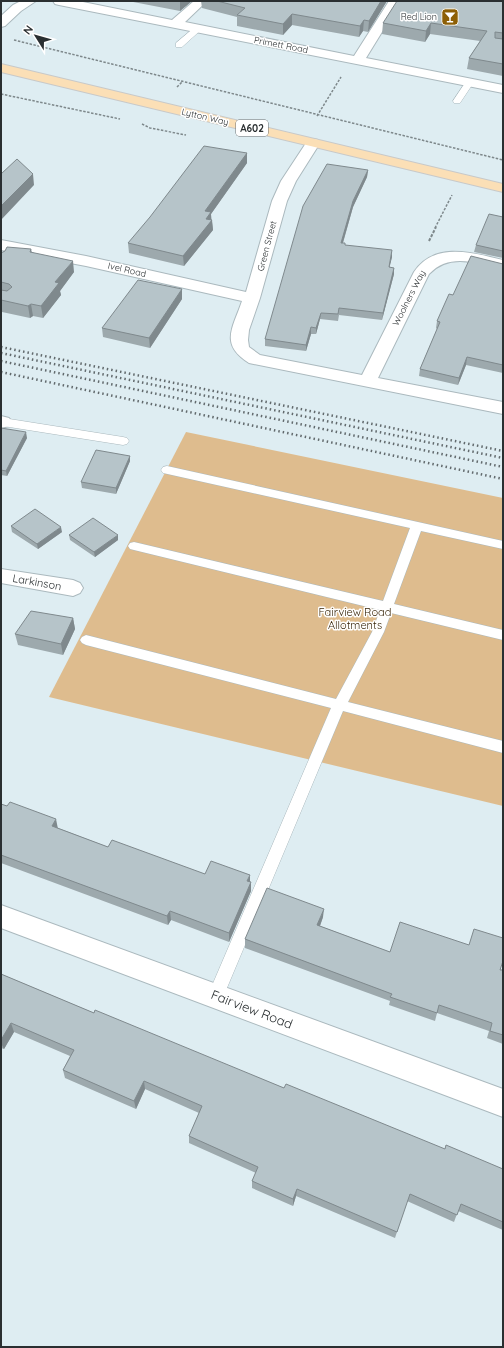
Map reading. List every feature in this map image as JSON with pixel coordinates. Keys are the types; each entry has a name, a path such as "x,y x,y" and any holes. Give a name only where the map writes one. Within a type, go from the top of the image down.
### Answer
{"main road":[{"path":"1,55 55,67"},
{"name":"Lytton Way","path":"1,68 503,188"}],"street":[{"path":"1,24 17,8 30,1"},
{"name":"Primett Road","path":"59,1 503,89"},
{"path":"175,24 201,1"},
{"path":"358,60 396,1"},
{"name":"Green Street","path":"313,143 286,185 278,205 252,298 240,332 240,344 246,354 255,359 368,381"},
{"name":"Ivel Road","path":"5,249 86,261 252,298"},
{"name":"Woolners Way","path":"368,381 426,266 436,260 458,256 503,266"},
{"path":"368,381 503,408"},
{"name":"Larkinson","path":"1,576 73,588"},
{"name":"Fairview Road","path":"1,916 503,1103"}],"lane":[{"path":"179,45 198,29"},
{"path":"457,101 470,82"},
{"path":"2,422 123,441"},
{"path":"167,470 503,545"},
{"path":"216,995 339,706 378,632 417,526"},
{"path":"134,546 503,634"},
{"path":"86,640 503,747"}],"path":[{"path":"13,40 183,81 317,116 503,160"},
{"path":"317,116 347,68 358,60"},
{"path":"177,87 183,81"},
{"path":"1,94 125,119"},
{"path":"436,260 425,248 452,194"}],"green space":[{"name":"Fairview Road Allotments","path":"186,432 503,498 503,806 49,697"}],"building":[{"path":"217,1 381,1 369,21 364,20 360,26 292,14 283,24 237,15 245,8"},
{"path":"397,1 503,1 503,33 495,32 495,38 503,39 503,64 469,58 487,31 431,23 426,31 383,23"},
{"path":"204,146 247,153 205,211 211,212 206,219 212,220 183,256 128,243 150,217"},
{"path":"17,159 33,174 1,206 1,174"},
{"path":"327,164 368,170 353,201 341,243 345,243 345,245 392,250 389,267 394,268 383,313 339,308 338,314 321,313 316,328 311,327 306,345 265,339 303,206"},
{"path":"489,214 503,217 503,251 476,245"},
{"path":"7,247 31,249 30,252 73,261 55,282 59,283 41,306 31,304 28,306 1,300 1,290 7,291 12,287 9,284 1,282 1,253 5,251"},
{"path":"471,256 503,264 503,365 467,357 459,378 420,369 440,322 437,321 449,294 453,295"},
{"path":"138,280 182,289 149,338 102,328"},
{"path":"1,428 26,432 6,471 1,470"},
{"path":"96,450 130,456 116,488 81,482"},
{"path":"35,509 61,527 37,544 11,526"},
{"path":"93,518 118,535 94,552 69,535"},
{"path":"31,611 73,618 61,644 15,634"},
{"path":"10,802 56,819 52,826 108,847 112,840 205,874 211,861 250,875 247,881 251,882 229,933 170,911 167,916 1,855 1,804 7,806"},
{"path":"267,888 324,909 317,925 390,952 400,922 469,945 474,929 503,938 503,961 500,970 503,970 503,1035 490,1031 492,1023 439,1005 437,1013 390,997 392,994 245,939"},
{"path":"1,974 94,1013 95,1010 284,1088 286,1084 445,1149 446,1145 503,1169 503,1222 461,1204 457,1215 410,1194 397,1232 297,1189 293,1199 252,1181 258,1167 189,1136 202,1106 144,1081 134,1101 63,1070 74,1050 11,1023 1,1040"}],"railway":[{"path":"1,347 503,451"},
{"path":"1,353 503,458"},
{"path":"1,361 503,467"},
{"path":"1,372 503,479"}],"place":[{"name":"Red Lion","path":"450,17"}]}
